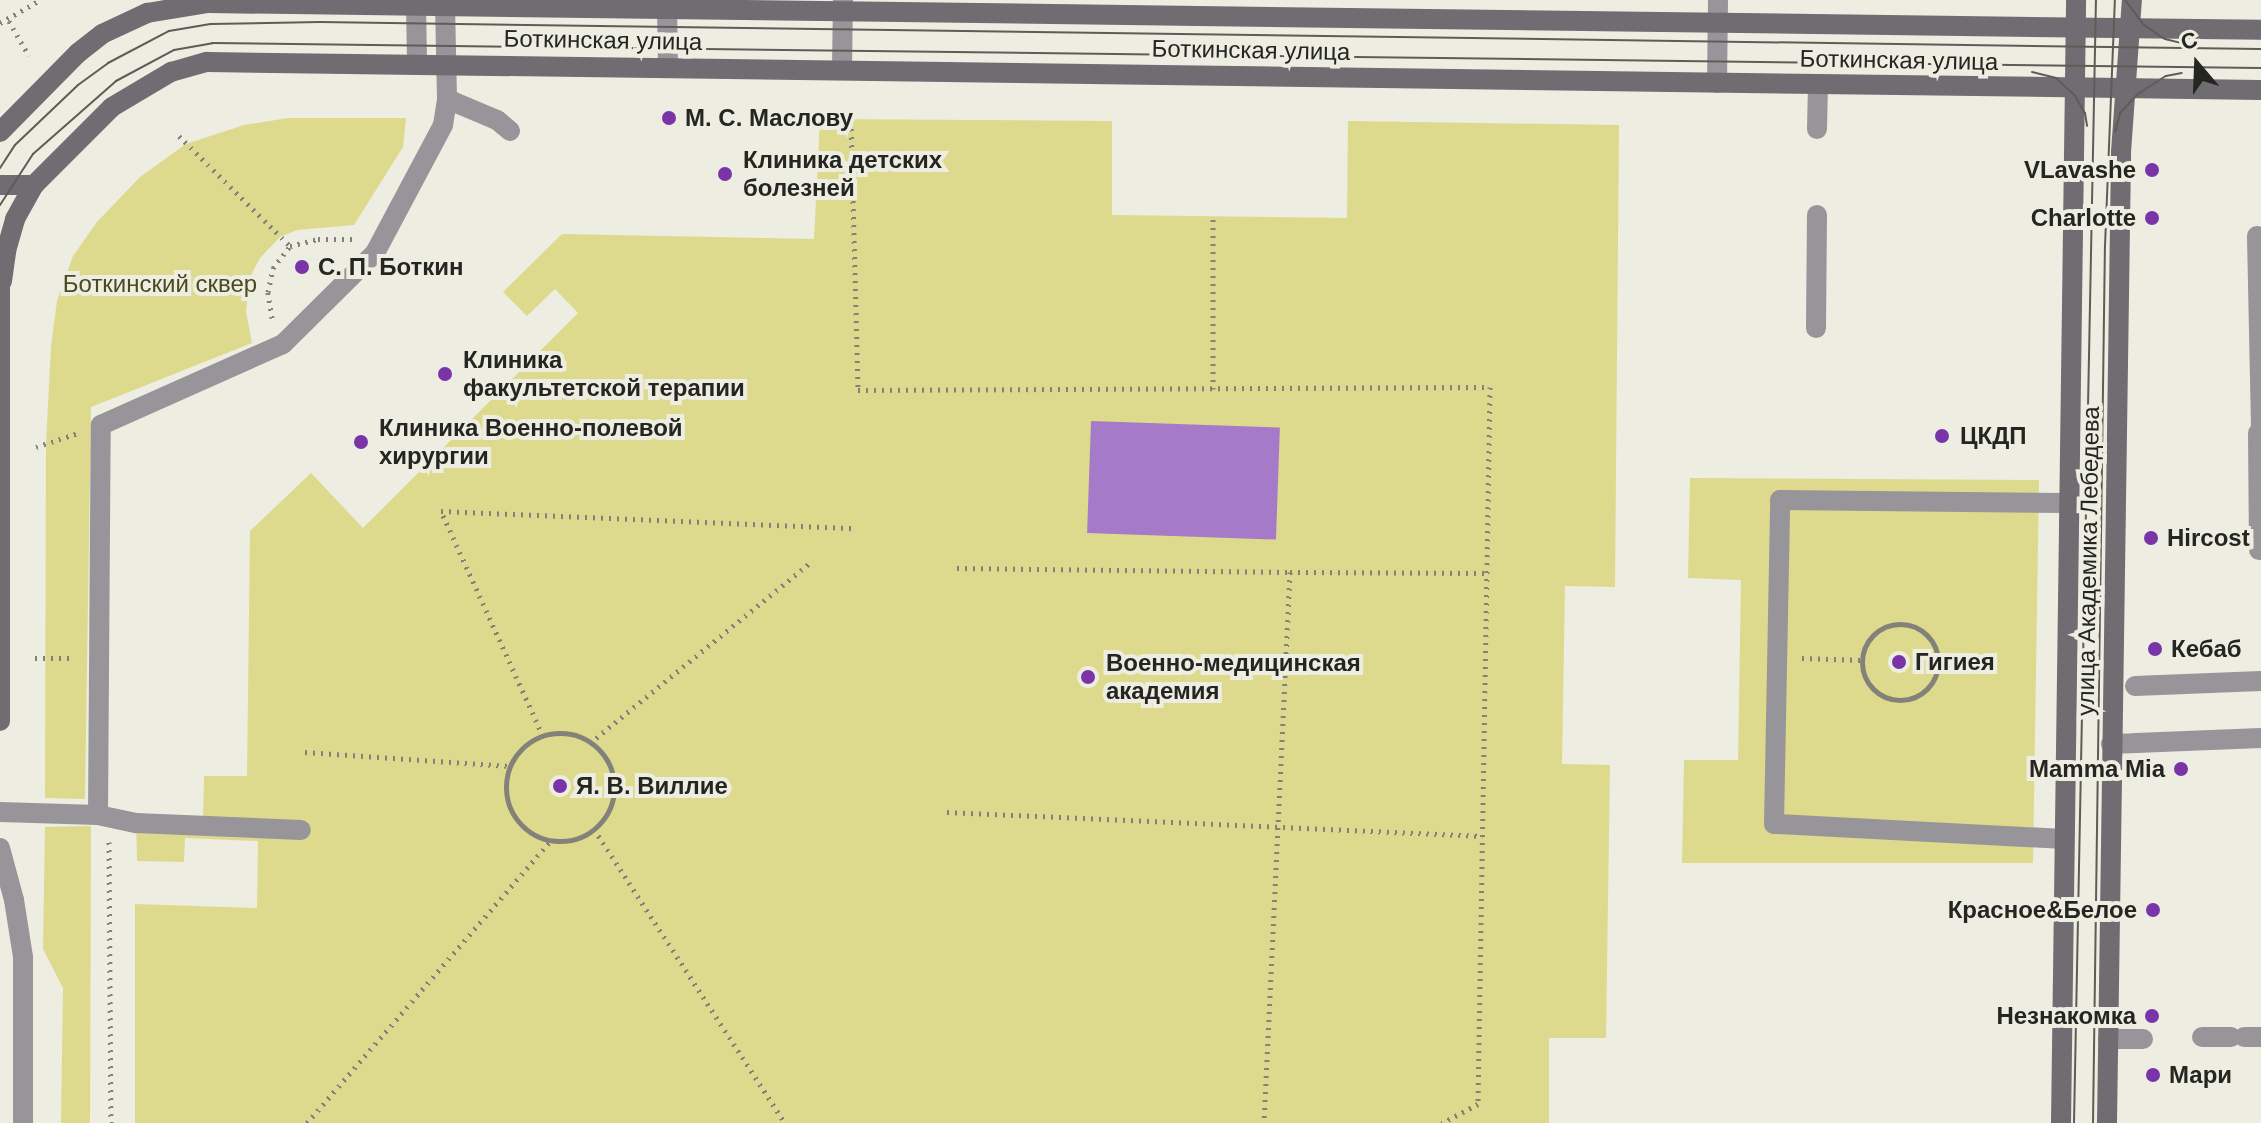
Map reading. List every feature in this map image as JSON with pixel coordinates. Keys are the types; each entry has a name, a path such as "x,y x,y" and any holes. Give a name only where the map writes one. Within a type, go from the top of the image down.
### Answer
{"main road":[{"name":"улица Академика Лебедева","path":"2061,1123 2076,0"},
{"name":"улица Академика Лебедева","path":"2107,1123 2121,152 2132,0"},
{"name":"Боткинская улица","path":"0,132 78,53 102,34 147,13 203,1 667,8 843,5 1717,23 2261,30"},
{"name":"Боткинская улица","path":"0,721 1,277 6,251 15,219 34,185 93,125 139,88 171,72 207,62 240,62 2261,90"},
{"path":"0,185 34,185"}],"street":[{"path":"1717,83 1718,0"},
{"path":"416,4 417,64"},
{"path":"98,815 101,425 283,344 375,253 443,125 447,99 445,5"},
{"path":"842,69 843,5"},
{"path":"667,8 668,67"},
{"path":"1817,129 1818,85"},
{"path":"447,99 497,120 510,131"},
{"path":"1816,328 1817,215"},
{"path":"2257,236 2259,550"},
{"path":"2064,839 1774,824 1780,500 2068,503"},
{"path":"2135,686 2261,681"},
{"path":"2111,744 2261,738"},
{"path":"0,812 98,815 136,823 301,830"},
{"path":"0,848 14,900 23,957 23,1123"},
{"path":"2202,1037 2245,1037"},
{"path":"2108,1039 2143,1039"}],"path":[{"path":"0,23 9,21 40,0"},
{"path":"9,21 29,56"},
{"path":"851,121 858,390 1490,387 1478,1104 1442,1123"},
{"path":"179,136 290,246"},
{"path":"1213,217 1213,389"},
{"path":"283,344 271,315 268,292 273,268 290,246 318,239 351,239 375,253"},
{"path":"36,447 101,425"},
{"path":"543,736 441,511 855,528"},
{"path":"590,743 810,563"},
{"path":"957,568 1487,573"},
{"path":"1264,1123 1290,572"},
{"path":"1904,625 1926,635 1937,656 1937,669 1925,691 1902,700 1878,693 1869,684 1862,660 1865,648 1881,630 1904,625"},
{"path":"35,658 99,658"},
{"path":"1777,658 1862,660"},
{"path":"559,733 590,743 610,769 614,785 605,817 594,829 580,837 551,840 535,836 512,813 506,782 510,766 529,743 543,736 559,733"},
{"path":"305,752 510,766"},
{"path":"947,812 1482,836"},
{"path":"98,815 110,846 111,1123"},
{"path":"594,829 785,1123"},
{"path":"307,1123 551,840"}],"green space":[{"name":"Боткинский сквер","path":"288,118 406,118 403,147 354,225 297,230 280,237 260,258 250,277 246,311 252,343 91,407 85,799 45,798 46,444 51,346 57,301 73,256 97,222 140,177 186,144 244,125"},
{"name":"Военно-медицинская академия","path":"820,119 1112,121 1112,215 1347,218 1348,121 1619,125 1615,587 1565,586 1562,764 1610,765 1606,1038 1549,1038 1549,1123 135,1123 135,904 257,908 258,841 185,838 184,862 137,861 136,816 203,819 204,776 247,776 250,531 311,473 363,528 578,313 555,289 527,316 503,292 562,234 814,239"},
{"path":"1690,478 2039,480 2033,863 1682,863 1684,760 1738,760 1741,580 1688,578"},
{"path":"91,826 90,1123 61,1123 63,988 43,949 45,827"}],"shaded area":[{"path":"1091,421 1280,428 1276,540 1087,533"}],"tram line":[{"path":"2074,1123 2096,0"},
{"path":"2093,1123 2105,246 2115,0"},
{"path":"2125,0 2144,25 2165,39 2181,43"},
{"path":"0,168 15,145 78,85 108,63 169,31 210,24 320,22 2261,49"},
{"path":"0,205 33,154 116,81 174,50 212,43 2261,68"},
{"path":"2032,72 2056,78 2075,96 2085,113 2087,126"},
{"path":"2115,132 2120,113 2138,94 2166,76 2182,73"}],"place":[{"name":"М. С. Маслову","path":"669,118"},
{"name":"VLavashe","path":"2152,170"},
{"name":"Клиника детских болезней","path":"725,174"},
{"name":"Charlotte","path":"2152,218"},
{"name":"С. П. Боткин","path":"302,267"},
{"name":"Клиника факультетской терапии","path":"445,374"},
{"name":"ЦКДП","path":"1942,436"},
{"name":"Клиника Военно-полевой хирургии","path":"361,442"},
{"name":"Hircost","path":"2151,538"},
{"name":"Кебаб","path":"2155,649"},
{"name":"Гигиея","path":"1899,662"},
{"name":"Военно-медицинская академия","path":"1088,677"},
{"name":"Mamma Mia","path":"2181,769"},
{"name":"Я. В. Виллие","path":"560,786"},
{"name":"Красное&Белое","path":"2153,910"},
{"name":"Незнакомка","path":"2152,1016"},
{"name":"Мари","path":"2153,1075"}]}
